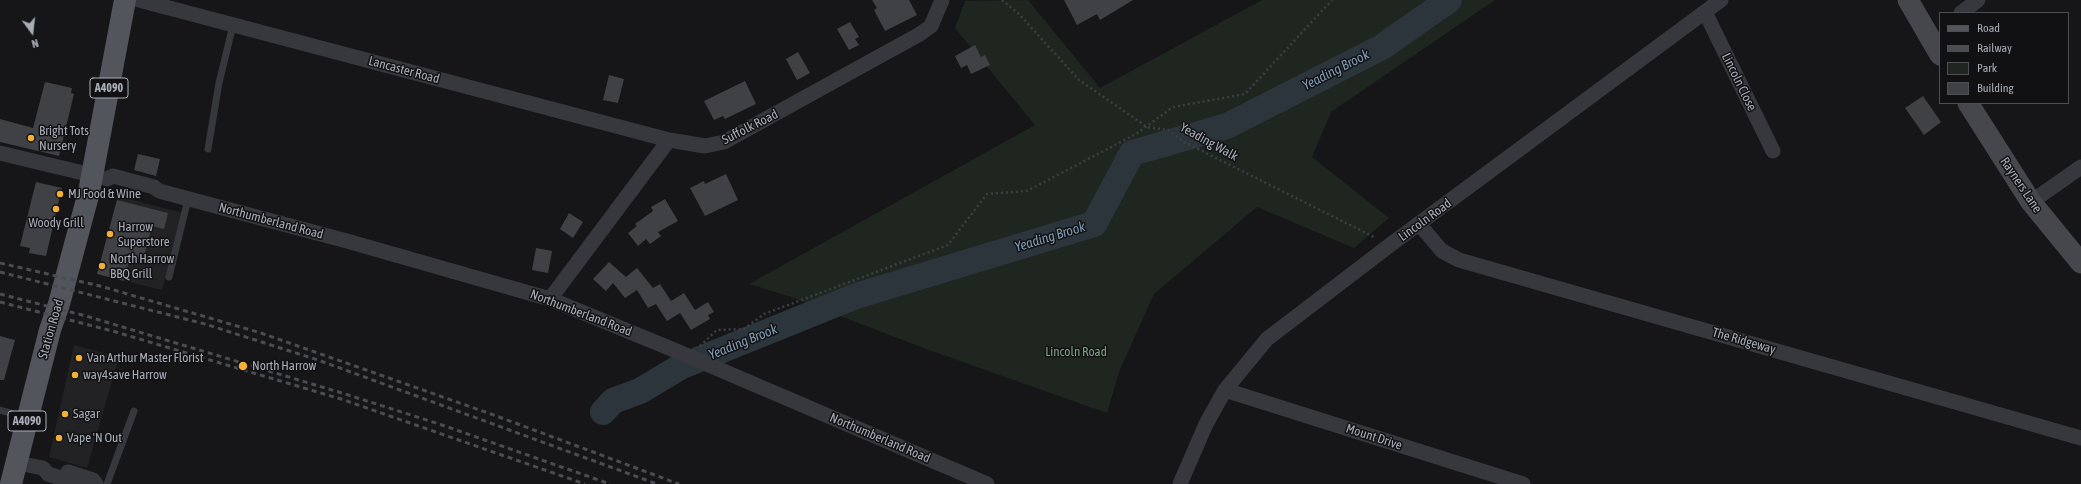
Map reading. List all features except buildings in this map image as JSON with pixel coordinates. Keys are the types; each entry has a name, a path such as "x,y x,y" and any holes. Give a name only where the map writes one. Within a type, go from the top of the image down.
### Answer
{"main road":[{"name":"A4090","path":"100,177 125,0"},
{"name":"Station Road","path":"12,484 50,330 100,177"}],"street":[{"name":"Lancaster Road","path":"139,0 669,140"},
{"name":"Suffolk Road","path":"669,140 705,146 724,142 920,34 931,26 942,0"},
{"name":"Lincoln Road","path":"1180,484 1206,424 1225,390 1267,339 1390,245 1721,0"},
{"path":"1908,0 1934,32 1939,51"},
{"path":"1962,12 1978,0"},
{"name":"Lincoln Close","path":"1705,12 1773,151"},
{"name":"Rayners Lane","path":"1969,104 2031,202 2081,262"},
{"path":"550,299 669,140"},
{"path":"0,152 100,177"},
{"path":"2031,202 2081,167"},
{"name":"Northumberland Road","path":"100,177 111,183 154,195 158,192 188,199 347,241 550,299 679,352 987,484"},
{"name":"The Ridgeway","path":"1419,224 1442,251 1460,260 2081,438"},
{"name":"Mount Drive","path":"1225,390 1523,484"},
{"path":"18,463 43,468 49,465 93,480 96,484"},
{"path":"43,468 48,474 79,484"}],"lane":[{"path":"208,150 219,83 233,25"},
{"path":"169,277 188,199"},
{"path":"0,410 28,418"},
{"path":"107,484 134,411"}],"path":[{"name":"Yeading Walk","path":"1002,0 1018,12 1079,80 1147,127 1168,130 1184,142 1271,187 1390,245"},
{"path":"698,347 717,330 744,329 764,314 948,245 987,194 1027,191 1147,127 1172,107 1245,94 1332,0"}],"shaded area":[{"path":"118,196 183,213 162,290 97,274"},
{"path":"74,345 119,357 87,468 49,457"}],"green space":[{"path":"1028,0 1100,88 1262,0 1495,0 1331,112 1312,157 1389,218 1354,248 1257,207 1154,294 1119,372 1107,413 929,350 788,296 749,284 1035,125 955,28 965,1"}],"waterway":[{"name":"Yeading Brook","path":"603,412 613,401 640,391 680,367 856,296 1094,224 1132,153 1227,126 1382,47 1449,0"}],"railway":[{"path":"0,263 100,286 261,333 491,414 679,484"},
{"path":"0,272 205,324 318,360 657,484"},
{"path":"0,294 86,316 342,393 442,425 610,484"},
{"path":"0,302 116,332 341,399 585,484"}],"place":[{"name":"Bright Tots Nursery","path":"31,138"},
{"name":"MJ Food & Wine","path":"60,194"},
{"name":"Woody Grill","path":"56,209"},
{"name":"Harrow Superstore","path":"110,234"},
{"name":"North Harrow BBQ Grill","path":"102,266"},
{"name":"Van Arthur Master Florist","path":"79,358"},
{"name":"North Harrow","path":"243,366"},
{"name":"way4save Harrow","path":"75,375"},
{"name":"Sagar","path":"65,414"},
{"name":"Vape 'N Out","path":"59,438"}]}
